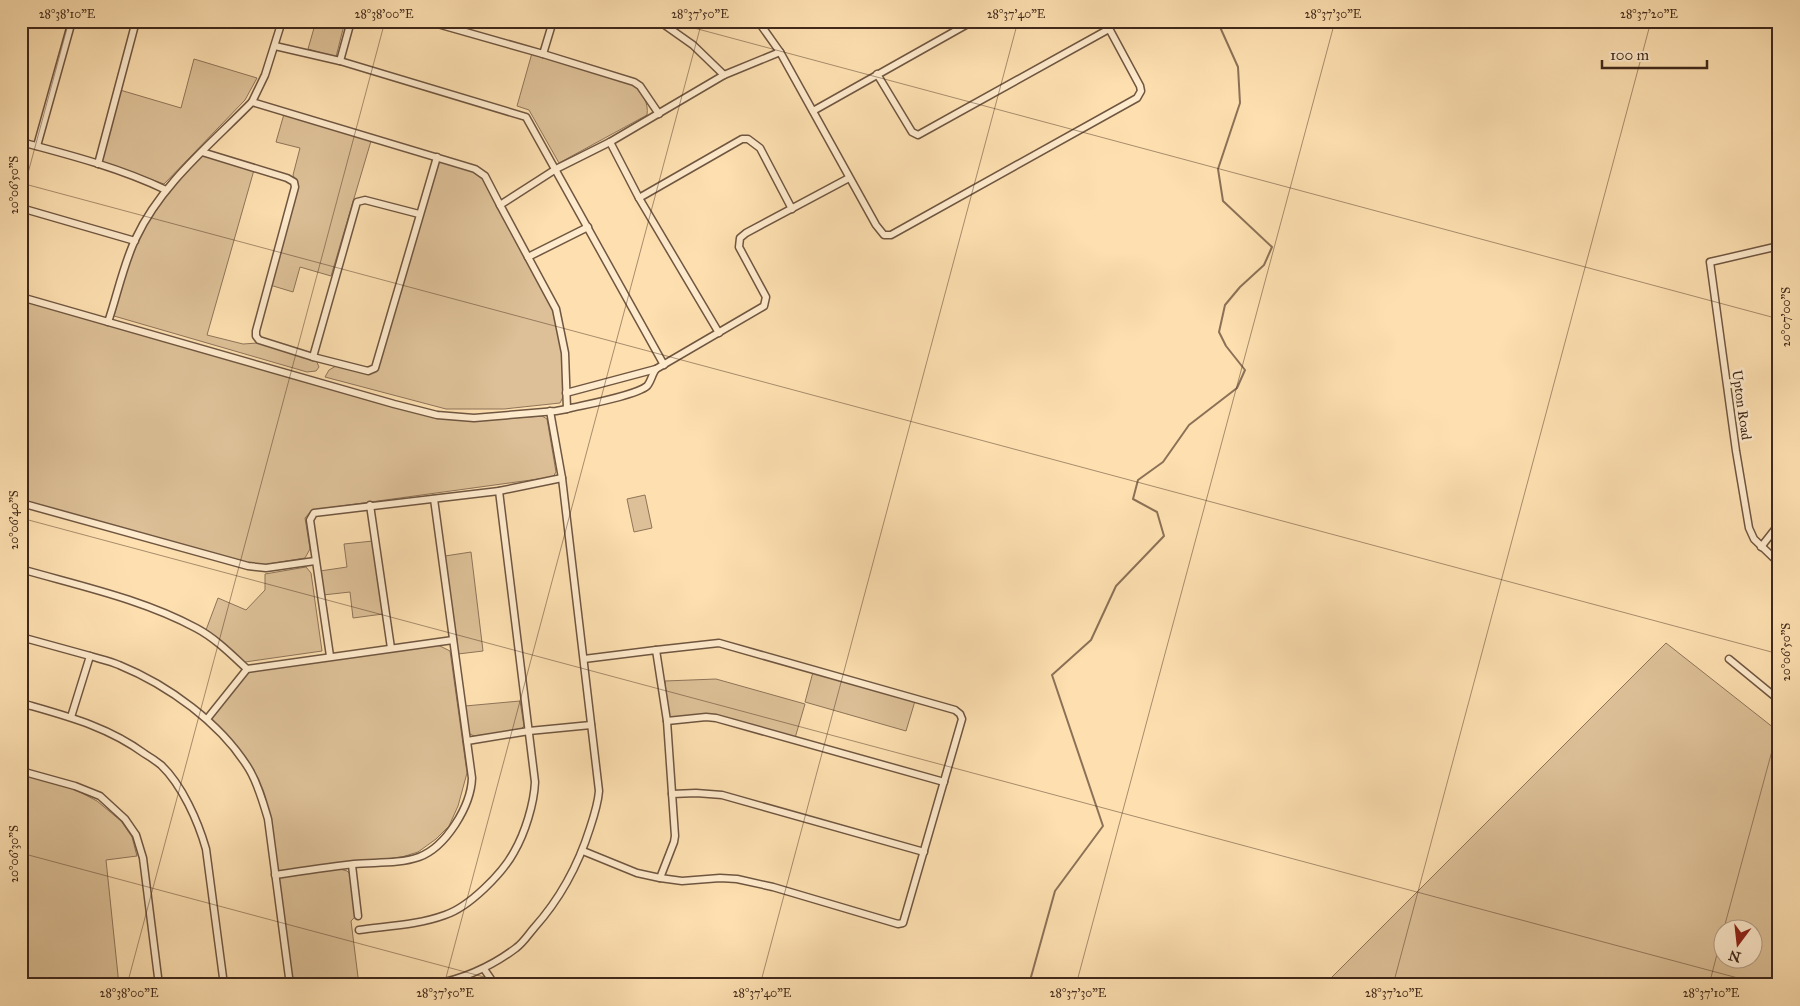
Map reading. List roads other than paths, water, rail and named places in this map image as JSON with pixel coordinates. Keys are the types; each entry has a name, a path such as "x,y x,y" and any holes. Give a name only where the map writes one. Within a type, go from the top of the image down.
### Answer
{"street":[{"path":"37,146 72,21"},
{"path":"98,164 136,21"},
{"path":"108,322 134,241 142,225 166,190 252,102 265,75 282,21"},
{"path":"340,61 351,21"},
{"path":"427,21 543,54 638,84 659,114"},
{"path":"543,54 553,21"},
{"path":"659,21 692,45 724,75"},
{"path":"758,21 780,52 849,178 879,230 884,235 891,235 1139,95 1140,86 1105,21"},
{"path":"813,111 973,21"},
{"path":"877,74 912,132 918,135 1109,29"},
{"path":"275,46 340,61 526,117 664,365"},
{"path":"500,205 556,169 610,142 724,75 780,52"},
{"path":"252,102 481,172 485,176 556,309 565,353 567,409"},
{"path":"640,198 742,139 748,139 760,148 792,209"},
{"path":"21,142 142,178 166,190"},
{"path":"610,142 640,198 719,333"},
{"path":"202,152 287,178 294,182 295,187 256,336 259,340 313,357 368,371 375,368 437,157"},
{"path":"566,393 656,369 762,308 766,304 766,297 739,247 740,238 849,178"},
{"path":"313,357 358,202 365,200 419,214"},
{"path":"21,208 134,241"},
{"path":"528,257 588,227"},
{"name":"Upton Road","path":"1779,246 1710,262 1743,498 1749,528 1754,539 1779,563"},
{"path":"21,297 437,415 474,418 567,409 642,389 648,384 656,369"},
{"path":"432,985 452,981 484,969 517,947 540,921 564,888 583,851 598,803 599,791 562,478 550,411"},
{"path":"330,656 310,520 314,513 499,491 562,478"},
{"path":"359,930 445,916 472,900 502,869 514,852 532,804 535,782 499,491"},
{"path":"275,875 419,857 440,844 466,805 472,788 472,778 434,499"},
{"path":"21,503 248,566 266,568 315,561"},
{"path":"370,505 391,648"},
{"path":"1762,547 1779,524"},
{"path":"21,569 132,601 163,613 196,628 210,637 247,669"},
{"path":"21,637 90,656 118,665 140,675 182,700 207,719 235,748 249,769 268,819 290,985"},
{"path":"207,719 247,669 453,640"},
{"path":"583,851 638,872 660,878 682,881 737,878 901,924 904,922 962,722 962,717 958,712 719,643 584,658"},
{"path":"656,650 667,721 675,839 660,878"},
{"path":"71,717 90,656"},
{"path":"1729,659 1779,700"},
{"path":"21,704 98,726 131,744 161,765 190,806 206,849 224,985"},
{"path":"667,721 706,717 716,718 944,782"},
{"path":"467,741 529,731 591,725"},
{"path":"21,771 75,786 100,796 125,819 136,835 143,858 159,985"},
{"path":"672,794 696,793 722,796 924,852"},
{"path":"352,865 358,916"},
{"path":"484,969 495,985"}],"waterway":[{"path":"1025,985 1031,977 1055,891 1103,826 1052,675 1091,640 1116,586 1164,536 1157,512 1133,499 1138,480 1163,462 1189,425 1237,388 1245,370 1226,346 1219,332 1225,305 1240,287 1264,265 1272,247 1223,201 1218,169 1240,103 1238,67 1220,27 1221,21"}]}
